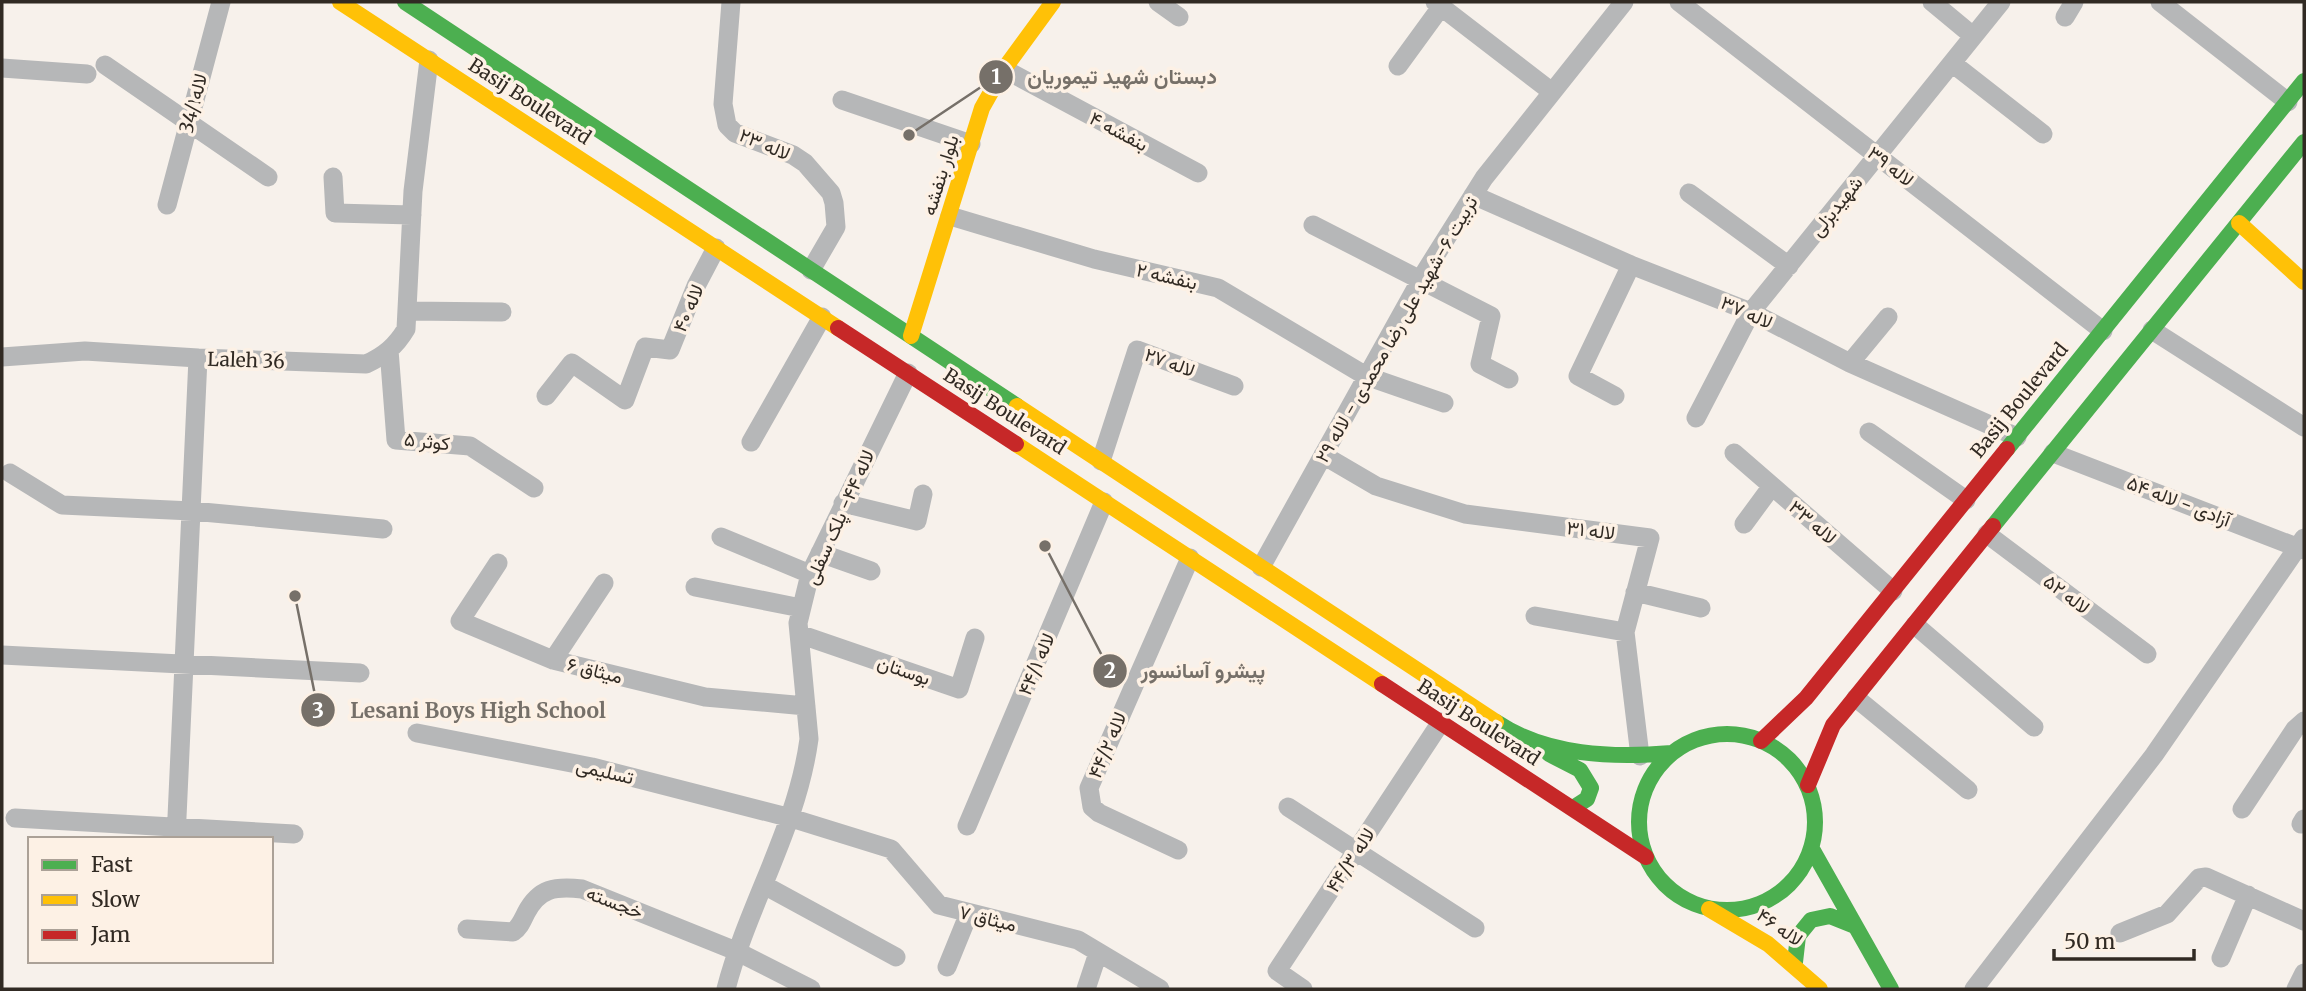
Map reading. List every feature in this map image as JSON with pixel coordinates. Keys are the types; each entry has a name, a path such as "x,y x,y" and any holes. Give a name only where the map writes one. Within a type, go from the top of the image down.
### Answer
{"main road":[{"name":"Basij Boulevard","path":"340,2 1646,857"},
{"name":"Basij Boulevard","path":"405,2 424,8 811,270 1518,737 1572,752 1612,757 1672,753"},
{"name":"بلوار بنفشه","path":"911,336 982,108 1004,69 1053,2"},
{"name":"Basij Boulevard","path":"1761,741 1810,710 1893,591 2304,81"},
{"path":"1808,785 1833,725 2304,142"},
{"path":"2239,223 2304,282"},
{"path":"1810,710 1824,726 1833,725"},
{"path":"1715,735 1738,735 1761,741 1780,751 1796,766 1808,785 1816,827 1812,849 1801,872 1772,898 1735,911 1709,909 1683,899 1661,881 1646,857 1639,829 1641,801 1653,774 1672,753 1692,741 1715,735"},
{"path":"1518,737 1580,770 1591,788 1587,799 1573,808"},
{"path":"1812,849 1891,989"},
{"name":"لاله ۴۶","path":"1709,909 1762,936 1795,962 1820,989"},
{"path":"1795,962 1794,943 1802,925 1819,915 1839,915 1856,926"}],"street":[{"name":"لاله34/۱","path":"167,205 221,2"},
{"name":"لاله ۲۳","path":"731,2 723,104 727,125 735,132 793,155 805,163 831,193 836,227 811,270"},
{"path":"1158,2 1179,17"},
{"name":"تربیت ۶-شهید علی رضا محمدی - لاله ۲۹","path":"1261,566 1420,280 1473,195 1624,2"},
{"name":"لاله ۳۹","path":"1679,2 2102,331"},
{"path":"1933,2 1973,36"},
{"name":"شهیدبزلی","path":"1696,418 1751,312 2001,2"},
{"path":"2160,2 2288,102"},
{"path":"1398,65 1438,4 1552,92"},
{"path":"389,351 406,329 412,215 429,60"},
{"path":"1952,63 2043,134"},
{"path":"105,65 268,177"},
{"path":"2,68 87,74"},
{"name":"بنفشه ۴","path":"1004,69 1198,173"},
{"path":"842,100 971,144"},
{"path":"333,177 335,213 412,215"},
{"path":"1689,193 1789,266"},
{"name":"لاله ۳۷","path":"1473,195 1631,265 1751,312 1850,363 2017,437"},
{"name":"بنفشه ۲","path":"950,216 1094,260 1218,288 1366,376 1444,403"},
{"path":"1313,225 1491,316 1480,364 1509,379"},
{"name":"لاله ۴۰","path":"545,396 572,363 625,400 645,347 670,350 696,286 716,248"},
{"path":"1615,396 1578,376 1631,265"},
{"path":"408,311 502,312"},
{"path":"751,442 822,317"},
{"path":"1850,363 1888,317"},
{"path":"2152,330 2304,427"},
{"name":"لاله ۲۷","path":"1101,461 1137,349 1234,386"},
{"path":"2,357 85,351 198,358"},
{"name":"Laleh 36","path":"176,833 198,358 366,364 389,351"},
{"name":"کوثر ۵","path":"389,351 396,440 470,446 534,488"},
{"name":"لاله ۴۴- پلک سفلی","path":"726,989 736,951 791,818 809,739 799,634 801,608 810,574 908,373"},
{"path":"1869,432 1966,500"},
{"name":"لاله ۳۳","path":"1734,453 1893,591"},
{"name":"آزادی - لاله ۵۴","path":"2053,453 2302,545"},
{"name":"لاله ۳۱","path":"1323,455 1376,486 1465,514 1650,538 1625,632 1640,756"},
{"path":"10,473 62,505 192,511 383,529"},
{"path":"1744,524 1772,486"},
{"path":"843,503 917,521 923,494"},
{"name":"لاله ۴۴/۱","path":"967,826 1104,502"},
{"name":"لاله ۵۲","path":"1987,534 2147,654"},
{"path":"721,537 810,574"},
{"path":"1983,987 2154,755 2302,545"},
{"path":"820,554 872,571"},
{"name":"لاله ۴۴/۲","path":"1178,850 1099,813 1091,807 1089,788 1190,558"},
{"name":"میثاق ۶","path":"498,562 460,621 553,660 705,696 806,706"},
{"path":"553,660 604,583"},
{"path":"695,587 801,608"},
{"path":"1635,592 1701,608"},
{"path":"1535,616 1625,632"},
{"path":"1915,625 2034,727"},
{"name":"بوستان","path":"799,634 959,689 975,638"},
{"path":"2,655 360,673"},
{"path":"1856,698 1968,790"},
{"path":"2242,809 2295,729 2304,721"},
{"name":"لاله ۴۴/۳","path":"1303,989 1277,971 1441,722"},
{"name":"تسلیمی","path":"417,733 592,767 791,818"},
{"path":"1288,807 1475,928"},
{"path":"15,818 176,833 294,834"},
{"name":"میثاق ۷","path":"791,818 891,849 939,905 1078,940 1160,989"},
{"path":"2120,933 2167,914 2199,878 2206,877 2304,921"},
{"path":"764,885 896,957"},
{"name":"خجسته","path":"467,929 513,932 532,901 544,891 556,886 582,889 736,951"},
{"path":"2221,958 2248,895"},
{"path":"947,967 969,913"},
{"path":"736,951 811,989"},
{"path":"1086,989 1098,953"},
{"path":"2296,989 2304,973"}],"traffic: fast":[{"path":"405,2 1017,406"},
{"path":"2007,449 2304,81"},
{"path":"1993,526 2304,142"},
{"path":"1496,722 1537,742 1581,752 1627,755 1672,753"},
{"path":"1727,734 1761,741 1789,760 1808,788 1815,822 1808,856 1789,884 1761,903 1727,910 1693,903 1665,884 1646,856 1639,822 1646,788 1665,760 1693,741 1727,734"},
{"path":"1549,754 1580,770 1591,788 1587,799 1573,808"},
{"path":"1812,849 1891,989"},
{"path":"1795,962 1798,936 1811,920 1830,916 1855,926"}],"traffic: slow":[{"path":"340,2 838,328"},
{"path":"911,336 982,108 1004,69 1053,2"},
{"path":"2239,223 2304,282"},
{"path":"1017,406 1496,722"},
{"path":"1016,444 1382,684"},
{"path":"1709,909 1768,944 1820,989"}],"traffic: jam":[{"path":"838,328 1016,444"},
{"path":"1761,741 1806,698 2007,449"},
{"path":"1808,785 1833,725 1993,526"},
{"path":"1382,684 1646,857"}],"place":[{"name":"دبستان شهید تیموریان","path":"909,135"},
{"name":"پیشرو آسانسور","path":"1045,546"},
{"name":"Lesani Boys High School","path":"295,596"}]}
